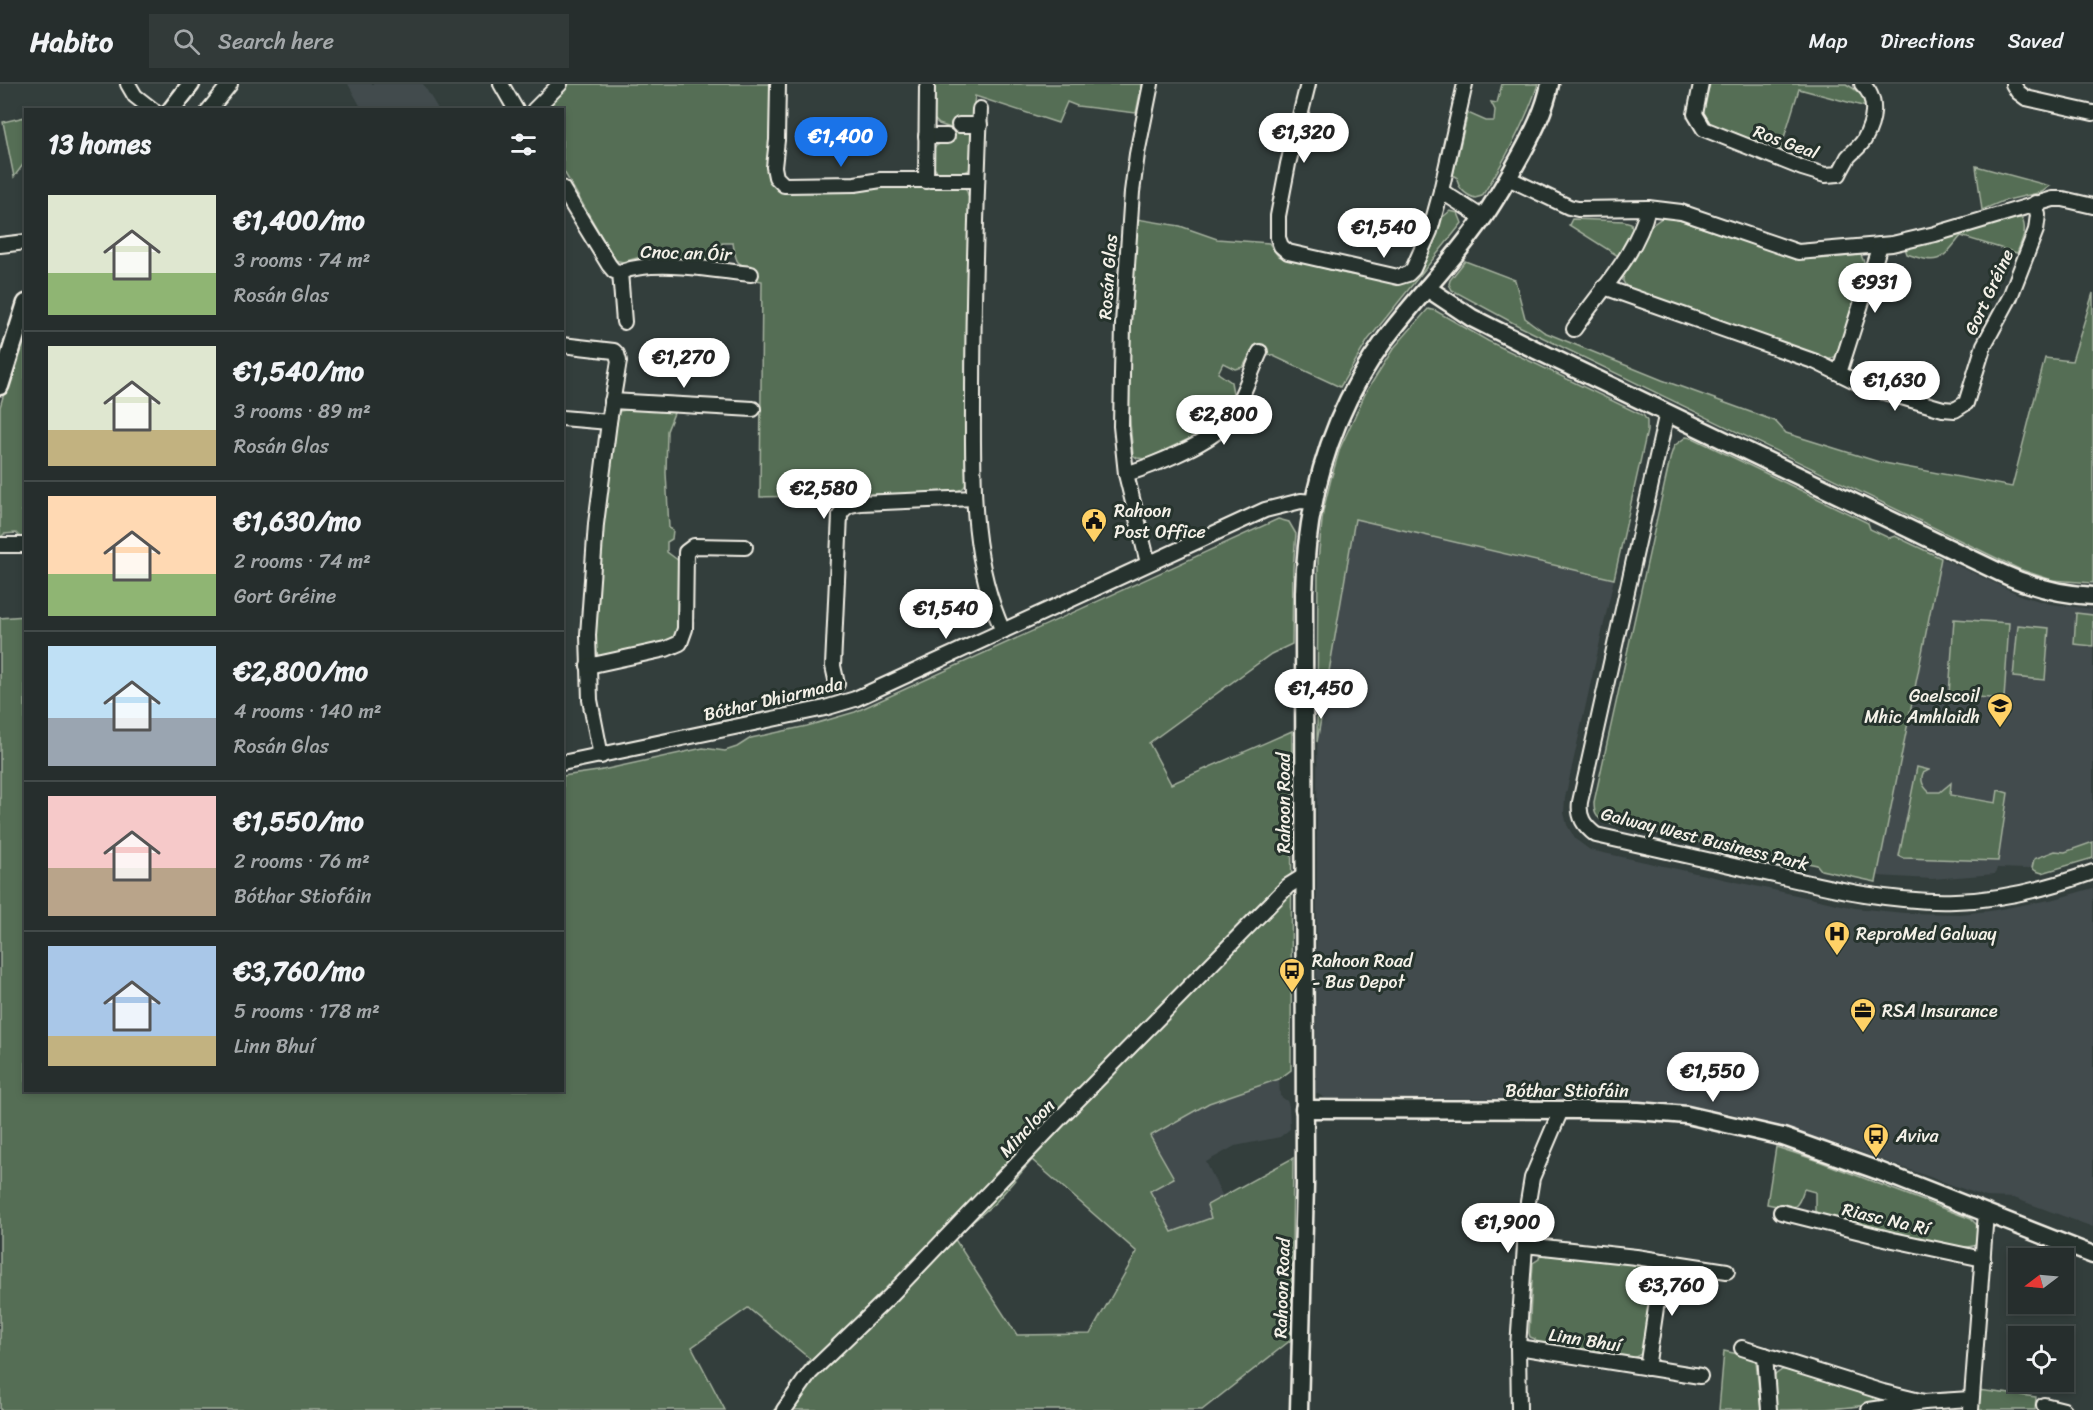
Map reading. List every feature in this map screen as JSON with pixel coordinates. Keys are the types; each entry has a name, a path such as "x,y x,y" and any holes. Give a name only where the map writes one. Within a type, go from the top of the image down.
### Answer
{"street":[{"path":"128,84 135,96 150,108"},
{"path":"173,108 191,84"},
{"path":"211,108 230,84"},
{"path":"501,84 515,108"},
{"path":"536,108 560,84"},
{"path":"778,84 777,145 774,167 780,183 789,186 821,183 855,184 881,180 977,180"},
{"name":"Rosán Glas","path":"1148,563 1126,474 1121,426 1125,281 1134,172 1151,84"},
{"path":"1308,84 1278,216 1278,238 1281,246 1288,252 1392,277 1404,276 1413,269 1430,231 1465,84"},
{"name":"Rahoon Road","path":"1299,1410 1304,1197 1305,562 1313,502 1332,435 1361,375 1385,338 1483,218 1508,178 1539,118 1550,84"},
{"name":"Ros Geal","path":"1701,84 1695,114 1704,129 1802,168 1830,175 1839,174 1849,156 1864,141 1868,130 1873,113 1873,103 1870,94 1862,84"},
{"path":"2013,84 2026,98 2093,113"},
{"path":"926,181 927,87"},
{"path":"980,109 973,381 974,498 982,574 986,591 1003,631"},
{"path":"959,125 980,125"},
{"path":"926,136 947,136"},
{"path":"1508,178 1578,209 1648,208 1681,212 1798,252 1880,245 1935,234 2035,203 2062,199 2093,206"},
{"name":"Cnoc an Óir","path":"564,191 614,271 620,273 632,268 654,266 751,274"},
{"path":"1441,191 1483,218"},
{"name":"Gort Gréine","path":"1604,287 1816,362 1868,387 1943,409 1954,410 1966,403 1984,345 2010,297 2036,230 2038,215 2035,203"},
{"path":"1574,329 1631,249 1640,234 1648,208"},
{"path":"0,245 24,242"},
{"path":"1839,373 1880,245"},
{"name":"Cnoc an Óir","path":"620,273 624,322"},
{"path":"1426,288 1472,318 1536,350 2021,583 2057,593 2093,596"},
{"path":"0,386 24,309"},
{"path":"564,345 611,350 617,354 619,361 609,423 592,566 588,666 590,700 601,756"},
{"path":"1126,474 1195,444 1223,427 1260,352"},
{"path":"612,401 753,410"},
{"name":"Galway West Business Park","path":"1667,412 1580,802 1579,811 1588,829 1596,835 1822,886 1864,895 1915,901 1968,900 2005,895 2044,887 2093,872"},
{"path":"564,418 609,423"},
{"path":"837,684 833,666 842,512 846,507 861,503 974,498"},
{"name":"Bóthar Dhiarmada","path":"564,763 855,699 1264,510 1301,501 1313,502"},
{"path":"0,545 24,544"},
{"path":"588,666 677,645 685,634 686,552 694,546 745,547"},
{"name":"Mincloon","path":"784,1410 810,1373 890,1296 1062,1116 1288,886 1304,876"},
{"name":"Bóthar Stiofáin","path":"1304,1109 1562,1110 1664,1112 1687,1115 1783,1137 1879,1171 2093,1255"},
{"path":"1519,1410 1518,1347 1532,1178 1562,1110"},
{"name":"Riasc Na Rí","path":"1781,1212 1875,1236 1983,1258"},
{"path":"1742,1348 1883,1392 1924,1402 1970,1405 1986,1213"},
{"path":"1525,1245 1726,1271"},
{"path":"1647,1368 1663,1262"},
{"name":"Linn Bhuí","path":"1518,1347 1700,1376"},
{"path":"1765,1355 1769,1410"},
{"path":"1869,1410 1924,1402"},
{"path":"2044,1405 2064,1410"}],"shaded area":[{"path":"348,84 423,84 437,108 361,108"},
{"path":"1428,309 1436,311 1488,341 1640,413 1647,421 1647,431 1565,798 1564,813 1567,825 1575,839 1590,850 1855,908 1904,913 1960,914 1990,911 2055,899 2093,888 2093,1227 2014,1198 1986,1197 1837,1144 1730,1113 1665,1102 1603,1099 1325,1098 1316,1093 1318,561 1323,511 1340,448 1366,392 1393,349"},
{"path":"1686,437 1693,438 1868,523 1870,529 1889,538 1895,536 2022,596 2050,604 2093,609 2093,849 2026,869 1997,868 1995,874 1932,879 1877,876 1876,882 1821,870 1817,865 1793,860 1789,862 1600,820 1594,813 1594,802 1671,455 1674,446"},
{"path":"1279,1079 1280,1096 1287,1101 1289,1106 1290,1129 1280,1137 1235,1146 1206,1162 1223,1197 1208,1205 1212,1218 1172,1232 1150,1191 1174,1177 1150,1136 1209,1103"}],"green space":[{"path":"569,84 771,84 768,173 772,184 777,189 788,193 873,187 960,186 966,189 969,198 968,480 965,486 952,492 760,497 762,281 757,280 756,269 738,262 733,243 722,243 721,259 711,264 637,258 623,262 615,260 564,172 564,108 546,108"},
{"path":"934,84 1142,84 1136,113 1077,106 1067,102 1058,123 975,96 972,116 967,119 956,118 955,129 970,131 973,136 971,168 963,172 946,174 937,171 932,164 933,148 950,140 951,128 939,124 933,118"},
{"path":"1502,84 1538,84 1521,128 1482,196 1475,198 1462,190 1457,177 1453,175 1468,113 1486,121 1494,121 1495,110 1491,102 1497,103"},
{"path":"1710,84 1846,84 1862,96 1866,107 1799,89 1779,154 1707,124 1702,111"},
{"path":"24,117 24,163 14,177 3,122"},
{"path":"1976,166 2050,186 2042,192 2003,201 1982,210"},
{"path":"1450,211 1458,213 1462,223 1368,340 1340,387 1254,347 1243,367 1235,369 1223,363 1218,373 1231,382 1233,393 1218,422 1208,430 1146,459 1133,455 1129,411 1129,341 1137,219 1180,226 1217,239 1269,243 1278,256 1342,273 1400,284 1412,279 1421,268 1431,249 1441,216"},
{"path":"1670,217 1791,257 1819,259 1861,255 1866,267 1836,356 1827,361 1627,288 1623,276 1652,225 1662,218"},
{"path":"2008,218 2021,218 2023,222 2023,235 2017,253 1961,236 1944,256 1933,260 1907,254 1905,248 1963,234"},
{"path":"1572,219 1624,221 1631,223 1632,229 1618,256 1569,225"},
{"path":"1465,261 1515,280 1525,318 1544,332 1662,380 1775,421 1786,433 1879,462 2012,487 2045,358 2072,361 2093,293 2093,583 2052,580 2019,569 1519,326 1452,290 1450,280"},
{"path":"1428,309 1436,311 1488,341 1644,416 1647,421 1647,431 1614,579 1355,519 1317,742 1318,561 1323,511 1331,479 1340,448 1366,392 1393,349"},
{"path":"24,324 24,510 22,511 24,513 24,537 21,538 16,533 4,534 0,538 0,407"},
{"path":"671,409 674,413 667,431 666,473 669,528 673,530 672,539 667,542 667,552 679,561 677,633 665,644 604,657 598,655 595,649 603,523 616,416 620,411"},
{"path":"1686,437 1693,438 1868,523 1870,529 1889,538 1895,536 1941,558 1876,882 1821,870 1817,865 1793,860 1789,862 1606,822 1599,819 1596,814 1594,802 1671,455 1674,446"},
{"path":"1278,519 1289,522 1296,534 1292,644 1271,654 1149,743 1171,784 1292,731 1291,1070 1279,1079 1209,1103 1150,1136 1174,1178 1150,1191 1172,1232 1211,1218 1207,1205 1293,1158 1291,1340 1202,1410 774,1410 810,1359 748,1308 692,1347 725,1410 0,1410 0,618 24,616 24,1092 564,1092 564,776 598,771 703,748 725,751 751,738 807,726 855,712","holes":["1032,1160 1137,1252 1090,1334 1017,1335 954,1238 996,1202"]},
{"path":"2076,613 2093,615 2093,646 2074,644"},
{"path":"1954,619 2009,623 2004,699 1949,695"},
{"path":"2018,625 2049,628 2045,680 2013,677"},
{"path":"1917,767 1929,770 1923,773 1922,781 1929,792 1940,792 1951,783 1950,795 1996,803 1998,790 2008,793 1998,861 1899,856"},
{"path":"2093,842 2093,858 2042,873 2032,868 2034,859 2055,851 2065,852"},
{"path":"1776,1147 1971,1219 1978,1226 1976,1245 1965,1247 1925,1241 1819,1215 1815,1211 1815,1192 1804,1189 1798,1203 1792,1208 1767,1204"},
{"path":"1540,1253 1651,1266 1654,1273 1654,1296 1650,1323 1641,1354 1632,1359 1534,1343 1535,1339 1530,1337 1529,1333 1533,1263 1539,1259"},
{"path":"1724,1351 1752,1357 1756,1361 1761,1410 1719,1410"},
{"path":"1789,1369 1883,1397 1883,1400 1847,1408 1775,1410 1772,1377 1782,1370"},
{"path":"1977,1390 2036,1397 2035,1410 1977,1410"}],"place":[{"name":"Rahoon Post Office","path":"1094,544"},
{"name":"Gaelscoil Mhic Amhlaidh","path":"2000,729"},
{"name":"ReproMed Galway","path":"1837,957"},
{"name":"Rahoon Road - Bus Depot","path":"1292,994"},
{"name":"RSA Insurance","path":"1863,1034"},
{"name":"Aviva","path":"1876,1159"}]}
